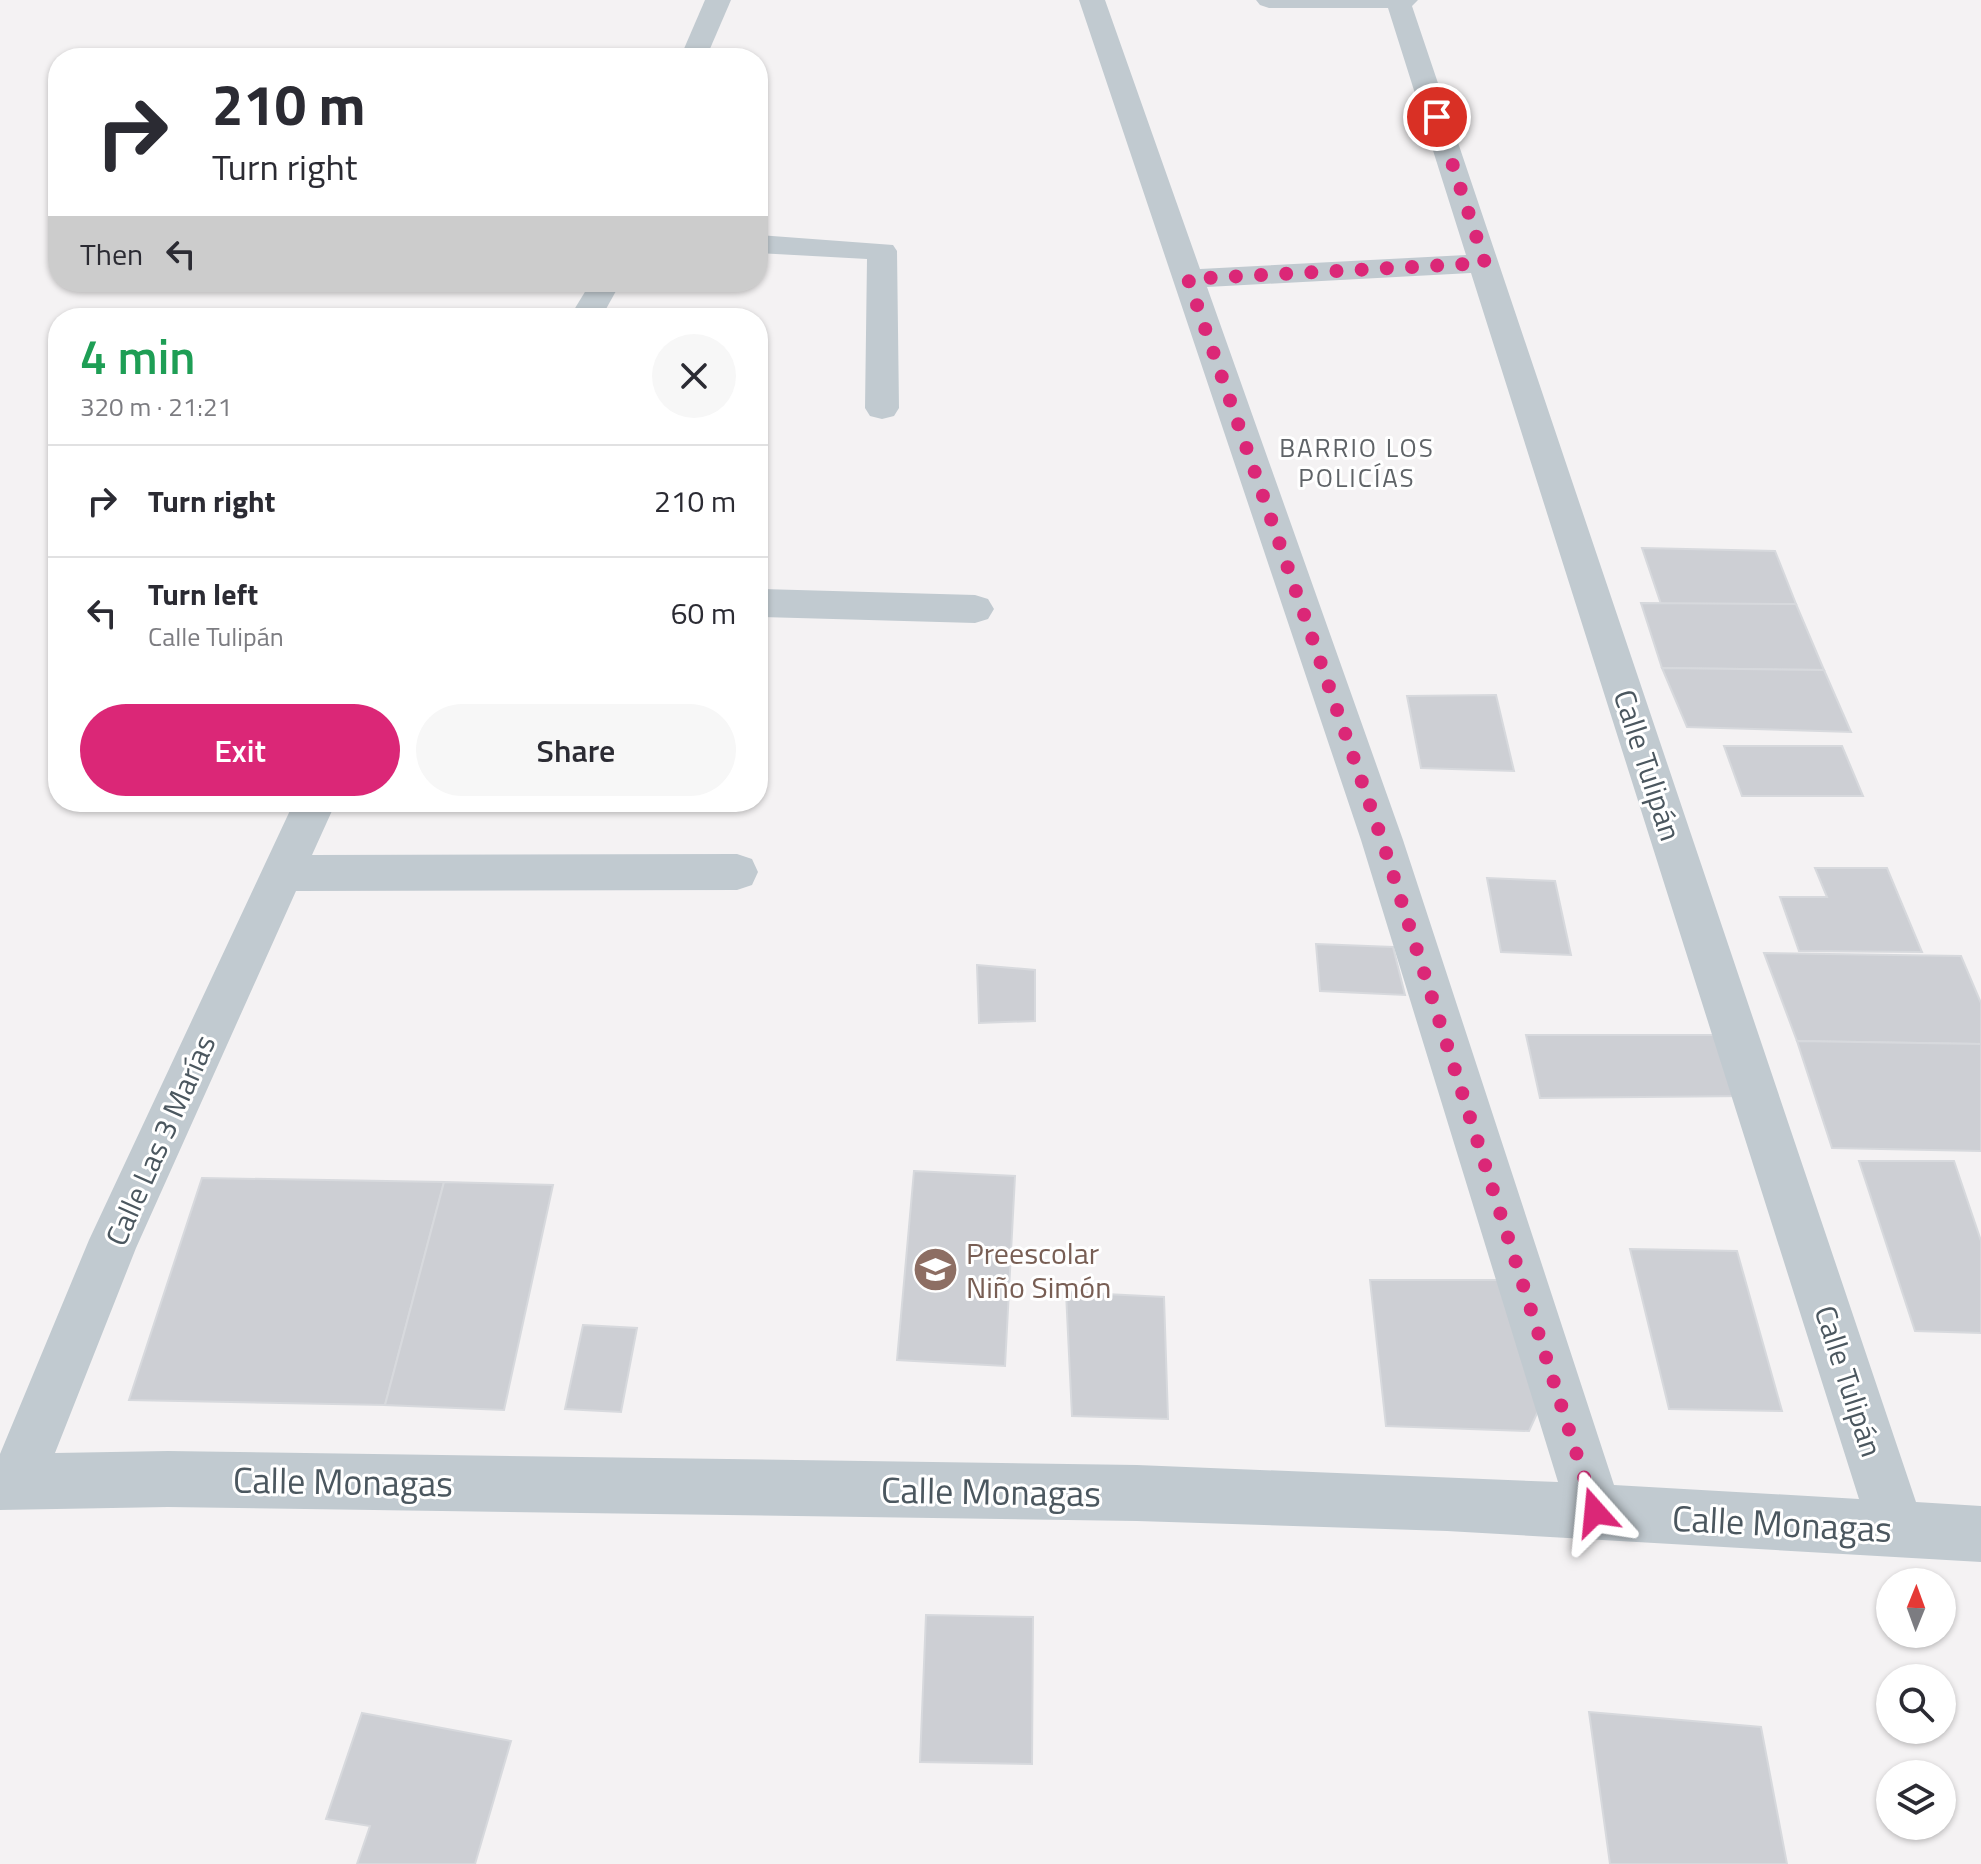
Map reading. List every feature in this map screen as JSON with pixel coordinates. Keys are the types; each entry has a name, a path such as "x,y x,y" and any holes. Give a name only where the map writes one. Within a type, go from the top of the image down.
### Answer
{"street":[{"path":"697,48 718,0"},
{"path":"1092,0 1382,840 1595,1512"},
{"path":"1269,0 1405,0"},
{"name":"Calle Tulipán","path":"1398,1 1897,1530"},
{"path":"768,245 882,251 882,408"},
{"path":"1188,279 1485,263"},
{"path":"768,603 975,609"},
{"name":"Calle Las 3 Marías","path":"8,1482 114,1240 310,812"},
{"path":"282,873 737,872"},
{"name":"Calle Monagas","path":"8,1482 168,1479 937,1490 1447,1503 1981,1534"}],"building":[{"path":"1642,548 1775,551 1796,604 1661,604"},
{"path":"1641,603 1796,604 1824,670 1662,668"},
{"path":"1662,668 1824,670 1851,732 1687,727"},
{"path":"1496,695 1514,771 1421,768 1407,696"},
{"path":"1724,746 1842,746 1863,796 1742,796"},
{"path":"1815,868 1887,868 1922,952 1799,951 1780,897 1827,897"},
{"path":"1487,878 1555,881 1571,955 1501,952"},
{"path":"1316,944 1393,947 1405,995 1320,991"},
{"path":"1764,953 1961,956 1981,1003 1981,1044 1797,1041"},
{"path":"977,965 1035,970 1035,1021 979,1023"},
{"path":"1526,1035 1724,1035 1745,1096 1540,1098"},
{"path":"1797,1041 1981,1044 1981,1151 1832,1148"},
{"path":"1859,1161 1954,1161 1981,1241 1981,1333 1915,1331"},
{"path":"914,1171 1015,1176 1005,1366 897,1360"},
{"path":"202,1178 444,1182 385,1405 129,1400"},
{"path":"444,1182 553,1185 504,1410 385,1405"},
{"path":"1630,1249 1737,1251 1782,1411 1669,1409"},
{"path":"1370,1280 1514,1280 1549,1387 1529,1431 1386,1426"},
{"path":"1066,1292 1164,1297 1168,1419 1072,1416"},
{"path":"583,1325 637,1328 621,1412 565,1409"},
{"path":"926,1615 1033,1617 1032,1764 920,1762"},
{"path":"1589,1712 1761,1727 1787,1864 1610,1864"},
{"path":"362,1713 511,1741 475,1864 357,1864 370,1826 326,1819"}],"place":[{"name":"Preescolar Niño Simón","path":"935,1270"}],"district":[{"name":"BARRIO LOS POLICÍAS","path":"1357,462"}],"route":[{"path":"1437,117 1485,263 1188,279 1382,840 1595,1512"}]}
